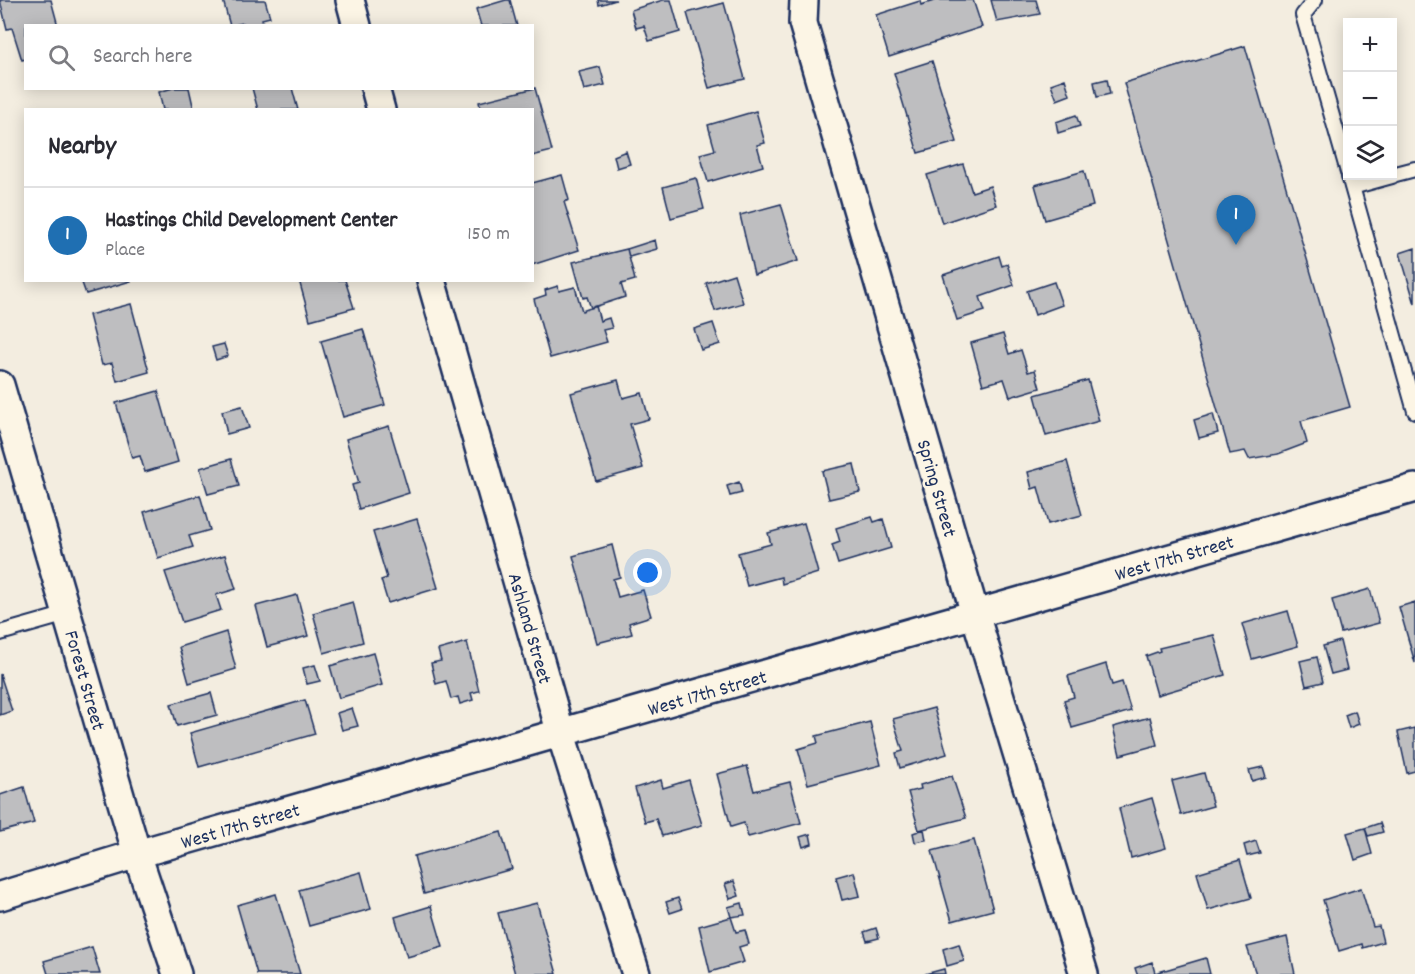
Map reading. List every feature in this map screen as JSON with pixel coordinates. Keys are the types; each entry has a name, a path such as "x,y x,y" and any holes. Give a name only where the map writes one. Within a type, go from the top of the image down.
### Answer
{"street":[{"path":"350,0 356,24"},
{"name":"Spring Street","path":"804,0 803,23 975,615 1084,974"},
{"path":"376,90 380,108"},
{"name":"Ashland Street","path":"431,282 561,734 636,974"},
{"name":"Forest Street","path":"0,385 137,854 177,974"},
{"name":"West 17th Street","path":"0,896 137,854 1415,488"}],"lane":[{"path":"1314,0 1303,15 1343,157"},
{"path":"1397,174 1415,169"},
{"path":"1350,180 1414,405"},
{"path":"0,633 67,614"}],"building":[{"path":"0,0 51,0 57,24 24,24 24,60 22,60 12,28 7,29"},
{"path":"223,0 265,0 270,17 262,19 263,24 229,24"},
{"path":"510,0 516,24 480,24 476,9"},
{"path":"598,0 616,0 599,5"},
{"path":"663,0 671,0 680,32 649,41 644,26 636,28 631,10"},
{"path":"937,0 973,0 982,27 889,57 876,15 920,1 921,5"},
{"path":"991,0 1036,0 1040,14 997,22"},
{"path":"724,3 745,79 709,88 687,13"},
{"path":"1245,46 1350,407 1301,421 1307,443 1278,454 1249,459 1245,451 1230,454 1124,83"},
{"path":"932,61 957,142 918,153 894,73"},
{"path":"600,67 605,85 584,90 579,72"},
{"path":"1065,79 1070,95 1057,100 1051,84"},
{"path":"1107,79 1110,94 1097,97 1094,82"},
{"path":"534,88 552,151 534,156 534,108 480,108 479,102"},
{"path":"189,90 194,108 163,108 159,92"},
{"path":"253,90 293,90 297,108 257,108"},
{"path":"756,111 765,143 757,145 763,166 708,182 700,154 715,150 708,125"},
{"path":"1076,115 1080,126 1058,133 1056,122"},
{"path":"626,151 630,164 617,168 614,156"},
{"path":"963,164 972,192 990,186 996,205 942,223 927,175"},
{"path":"1084,171 1093,206 1045,220 1035,185"},
{"path":"562,175 569,200 564,202 579,250 534,264 534,182"},
{"path":"696,178 704,209 671,218 663,187"},
{"path":"781,204 798,261 754,275 740,215"},
{"path":"655,240 657,249 629,257 627,249"},
{"path":"1415,248 1415,304 1400,253"},
{"path":"627,249 635,280 621,284 625,297 591,308 587,297 583,298 573,262"},
{"path":"999,256 1002,266 1007,264 1014,285 980,297 985,311 957,320 943,275"},
{"path":"734,274 743,303 715,311 706,283"},
{"path":"82,282 128,282 86,294"},
{"path":"300,282 346,282 354,308 310,320"},
{"path":"1054,282 1062,305 1035,315 1027,291"},
{"path":"558,286 559,291 575,287 582,311 596,306 600,321 609,318 612,328 603,330 607,342 550,358 534,299 546,295 545,290"},
{"path":"131,304 149,372 117,381 112,363 102,365 89,315"},
{"path":"713,323 720,344 701,350 694,329"},
{"path":"363,329 385,405 343,417 321,341"},
{"path":"1003,334 1009,354 1021,350 1028,372 1035,370 1040,388 1010,397 1004,379 983,385 971,343"},
{"path":"224,344 228,356 216,360 212,347"},
{"path":"618,380 623,398 642,393 649,419 630,424 643,468 596,481 571,393"},
{"path":"1088,380 1099,421 1046,436 1035,395"},
{"path":"158,391 178,462 145,472 140,456 132,458 116,403"},
{"path":"242,406 249,428 227,434 222,411"},
{"path":"1213,414 1218,433 1199,438 1194,420"},
{"path":"389,426 409,493 359,509 352,485 359,483 346,439"},
{"path":"231,459 239,486 208,494 200,468"},
{"path":"1067,461 1082,515 1048,524 1038,487 1032,489 1028,472"},
{"path":"854,464 860,492 829,499 822,471"},
{"path":"739,482 742,493 730,496 727,486"},
{"path":"200,495 210,530 189,536 193,547 158,558 144,512"},
{"path":"872,517 874,522 883,519 891,548 838,564 832,545 840,542 836,528"},
{"path":"417,519 438,588 388,603 381,580 387,578 373,532"},
{"path":"804,523 818,573 782,584 781,577 747,586 738,553 771,544 768,533"},
{"path":"612,545 620,577 613,579 618,597 643,590 651,616 629,623 632,634 597,643 573,556"},
{"path":"225,555 236,589 216,595 221,610 182,622 165,572"},
{"path":"1370,589 1379,623 1341,633 1332,600"},
{"path":"297,595 308,636 267,647 256,606"},
{"path":"353,602 363,642 324,653 313,613"},
{"path":"1415,602 1415,663 1399,607"},
{"path":"1288,611 1298,646 1252,659 1242,624"},
{"path":"226,632 236,669 189,683 179,647"},
{"path":"1214,635 1225,675 1157,695 1146,656 1160,651 1159,648"},
{"path":"1340,641 1347,670 1331,674 1323,646"},
{"path":"467,642 479,691 471,693 473,700 460,704 458,697 451,699 446,681 436,684 431,663 441,661 438,650"},
{"path":"373,653 382,685 339,698 330,666"},
{"path":"1317,657 1323,682 1306,686 1300,661"},
{"path":"1106,664 1112,685 1122,682 1131,711 1072,728 1064,700 1074,697 1068,676"},
{"path":"315,665 320,681 307,684 303,668"},
{"path":"0,674 12,711 0,715"},
{"path":"211,693 217,715 177,726 171,704"},
{"path":"305,700 315,734 199,767 190,733"},
{"path":"352,708 358,726 342,730 337,713"},
{"path":"934,708 947,754 900,768 896,753 903,751 893,719"},
{"path":"1355,711 1359,724 1349,728 1345,715"},
{"path":"1150,717 1157,745 1120,755 1113,727"},
{"path":"870,722 881,765 808,784 798,749 818,743 816,736"},
{"path":"1415,728 1415,771 1407,773 1398,732"},
{"path":"747,766 754,791 790,782 801,823 748,837 744,823 731,827 717,774"},
{"path":"1263,767 1266,777 1252,781 1249,770"},
{"path":"1204,773 1213,806 1181,815 1172,781"},
{"path":"952,776 966,818 919,830 908,792 921,789 920,785"},
{"path":"661,780 663,788 689,780 702,825 662,836 656,819 645,822 635,788"},
{"path":"24,787 34,823 0,832 0,795"},
{"path":"1152,798 1166,848 1131,858 1119,808"},
{"path":"1380,823 1383,832 1368,836 1365,828"},
{"path":"1365,828 1372,854 1355,860 1347,833"},
{"path":"924,829 926,840 915,842 913,833"},
{"path":"501,832 512,869 424,894 414,856"},
{"path":"810,834 812,844 803,847 800,837"},
{"path":"974,840 993,910 952,921 932,851"},
{"path":"1256,841 1260,853 1247,856 1244,845"},
{"path":"1240,860 1251,898 1208,910 1197,873"},
{"path":"361,872 371,909 309,926 299,890"},
{"path":"854,872 860,896 842,900 836,877"},
{"path":"734,881 739,896 730,899 725,884"},
{"path":"1361,888 1373,927 1379,926 1383,942 1363,948 1362,944 1339,951 1323,900"},
{"path":"276,894 300,974 257,974 237,905"},
{"path":"678,898 682,909 670,913 666,902"},
{"path":"537,903 557,974 515,974 498,913"},
{"path":"742,903 745,915 731,917 728,907"},
{"path":"431,906 443,947 407,957 395,917"},
{"path":"731,917 736,932 745,930 749,944 739,947 744,962 710,972 699,926"},
{"path":"876,928 879,938 867,941 864,932"},
{"path":"1287,937 1295,974 1256,974 1247,947"},
{"path":"959,944 964,961 947,966 943,949"},
{"path":"92,947 100,974 48,974 44,961"},
{"path":"1206,958 1210,974 1137,974 1135,968 1152,962 1155,973"},
{"path":"944,969 945,974 925,974"}],"place":[{"name":"Hastings Child Development Center","path":"1236,245"}]}
